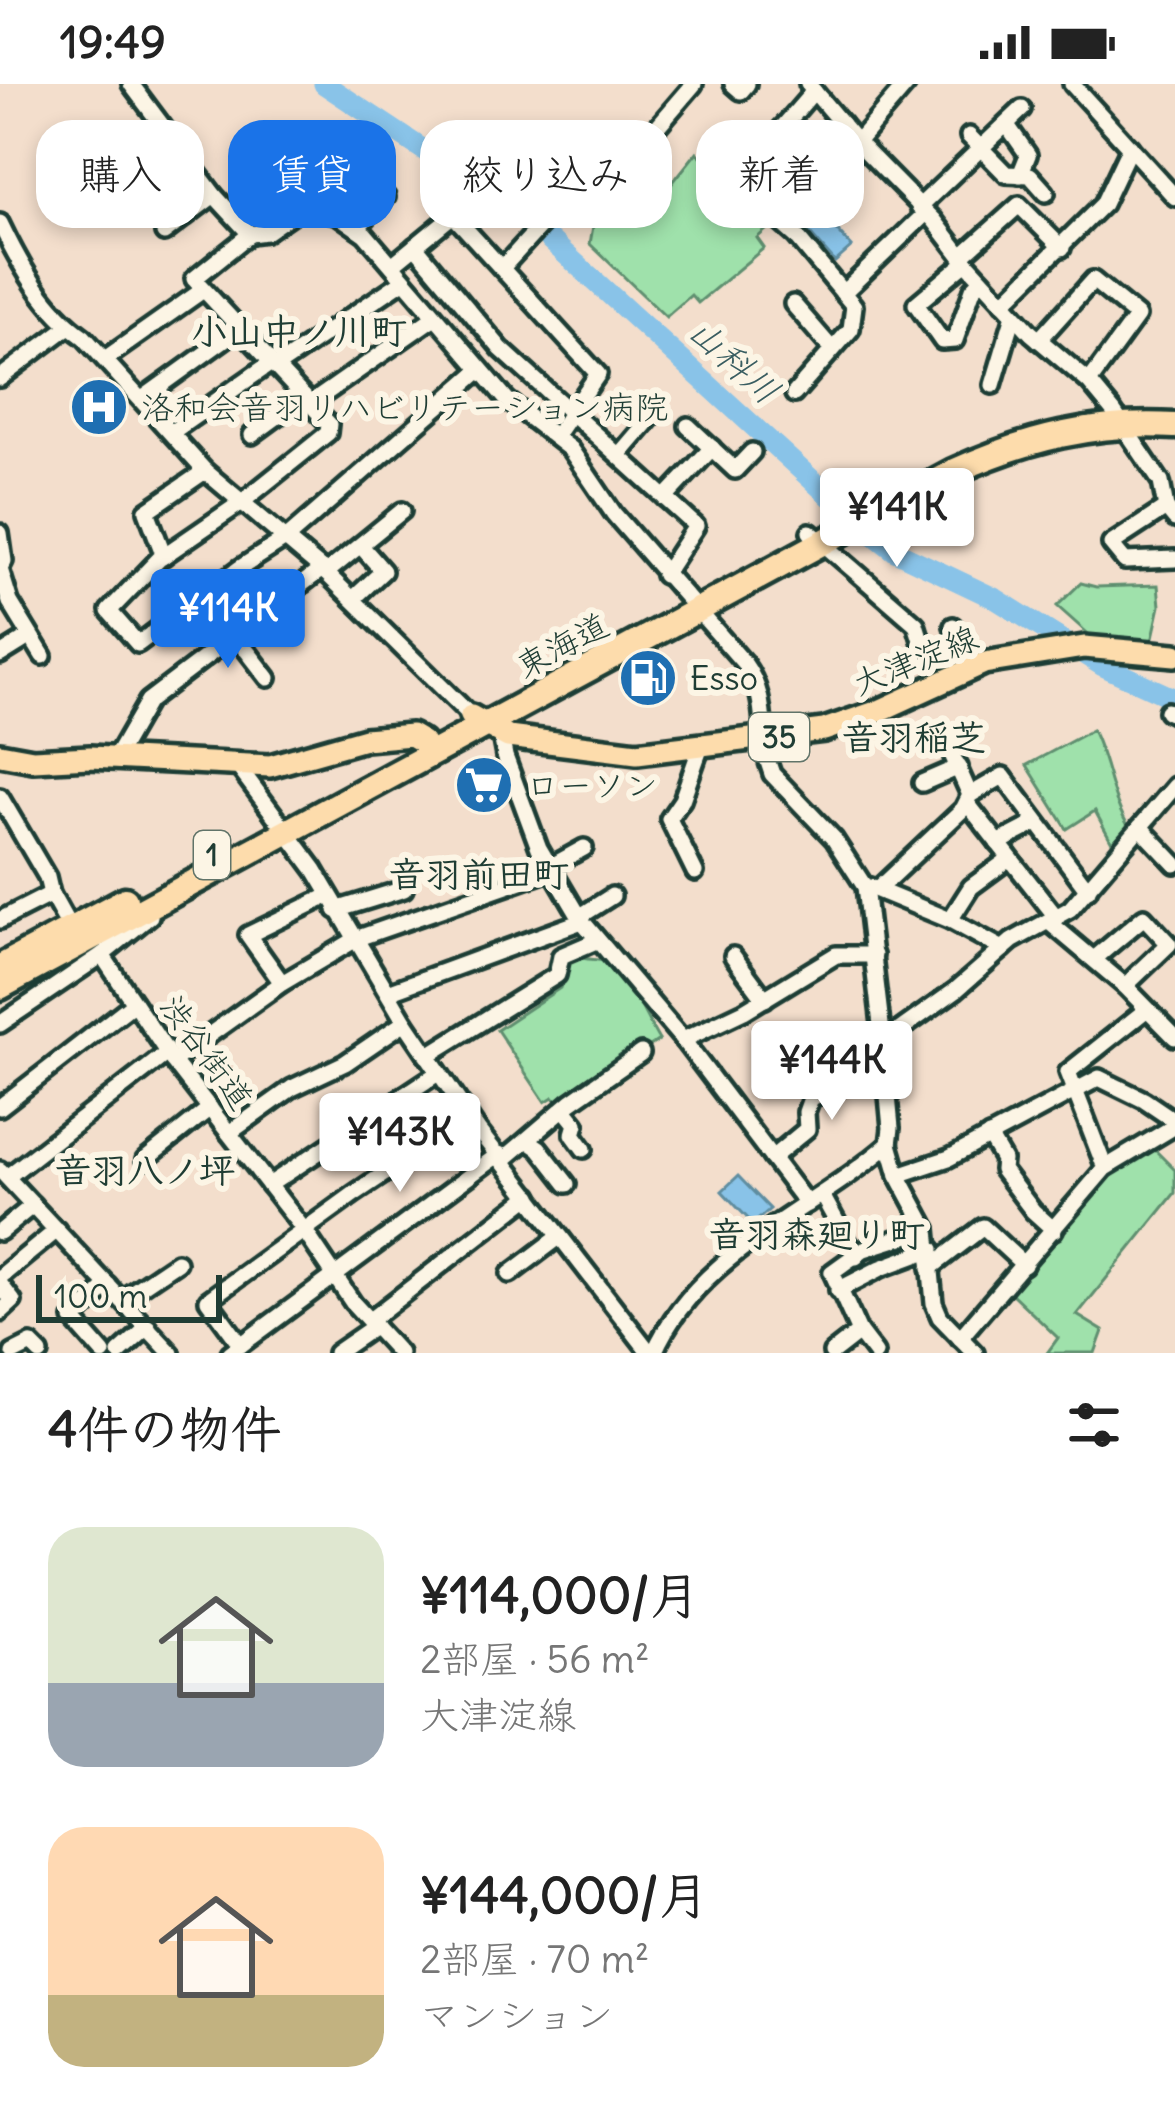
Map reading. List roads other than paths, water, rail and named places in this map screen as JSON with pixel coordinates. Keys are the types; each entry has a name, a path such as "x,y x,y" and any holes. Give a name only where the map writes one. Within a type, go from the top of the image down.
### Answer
{"highway":[{"name":"東海道","path":"0,967 426,748 485,726 855,516 1015,445 1119,418 1175,411"},
{"name":"東海道","path":"1119,418 1175,426"},
{"name":"東海道","path":"0,987 202,879 280,826"},
{"path":"0,956 45,933 65,930"}],"main road":[{"name":"大津淀線","path":"485,726 637,753 824,730 879,711 968,669 1051,652 1084,647 1175,655"},
{"path":"0,754 33,760 237,765 288,763 364,739 411,734 426,748"}],"street":[{"path":"131,84 214,195 250,234"},
{"path":"502,268 544,221 639,148 694,84"},
{"path":"733,84 741,91 747,84"},
{"path":"864,134 908,84"},
{"path":"1072,84 1175,196"},
{"path":"788,120 811,87 839,120"},
{"path":"843,293 1022,110"},
{"path":"1006,125 1028,154 1020,175"},
{"path":"969,136 1006,174 1030,175 1046,193"},
{"path":"993,386 1009,309 1103,204 1130,147"},
{"path":"864,149 1009,309 1089,382 1161,482 1171,514 1111,544 1125,561 1175,559"},
{"path":"164,233 214,195"},
{"path":"982,280 973,289 955,340 942,341 916,304 1019,205 1062,248"},
{"path":"392,266 452,215 598,374 556,435"},
{"path":"0,223 23,269 69,326 205,470 324,571 485,726 505,757 549,870 580,919 682,1040 772,1158 814,1199 856,1257"},
{"path":"272,228 250,234 194,279 329,424 328,433 242,502 164,556 109,611 138,644 287,538 480,370"},
{"path":"357,228 507,400 556,435 664,575 757,680 772,774 872,887 1003,949"},
{"path":"787,228 854,306 851,329 794,394"},
{"path":"415,246 501,349 696,526 664,575"},
{"path":"172,432 403,280"},
{"path":"1039,340 1094,280 1137,316 1089,382"},
{"path":"105,359 203,290"},
{"path":"794,304 831,349"},
{"path":"252,435 434,318"},
{"path":"0,378 69,326"},
{"path":"142,399 239,328"},
{"path":"619,455 655,414"},
{"path":"688,426 735,470 752,452"},
{"path":"665,498 712,448"},
{"path":"164,556 147,511 205,470"},
{"path":"115,760 148,701 234,634 362,547 402,511"},
{"path":"0,533 4,562 0,568 10,602 43,656"},
{"path":"816,537 916,625 924,650"},
{"path":"353,599 383,571 362,547"},
{"path":"952,626 968,669"},
{"path":"234,634 268,678"},
{"path":"0,656 29,637"},
{"path":"946,741 968,799 1053,920 1175,1037"},
{"path":"695,872 669,819 682,800 701,746"},
{"path":"237,765 315,870 405,1022 469,1117 652,1353 691,1295 759,1235 889,1144"},
{"path":"922,783 958,767"},
{"path":"975,1353 940,1317 934,1303 927,1229 898,1175 889,1144 872,887 968,799 1003,776 1088,890"},
{"path":"883,1042 1088,890 1175,786"},
{"path":"2,804 46,877 65,930"},
{"path":"998,843 1036,824"},
{"path":"1140,827 1175,864"},
{"path":"171,1353 3,1174 170,1057 358,938 549,870 584,848"},
{"path":"950,920 971,887 1009,859"},
{"path":"0,1024 202,879"},
{"path":"282,983 248,935 332,903 404,889"},
{"path":"0,920 51,893"},
{"path":"388,992 580,919 612,896"},
{"path":"1094,958 1144,917 1168,944 1125,986"},
{"path":"427,1056 557,975 561,956 596,941"},
{"name":"渋谷街道","path":"102,955 170,1057 304,1230 335,1278 399,1353"},
{"path":"682,1040 836,956 874,955"},
{"path":"733,956 765,998"},
{"path":"0,1107 134,1003"},
{"path":"1105,1168 1068,1072 1146,1010"},
{"path":"230,1132 292,1088 345,1064 405,1022"},
{"path":"469,1117 208,1300 236,1349 641,1053"},
{"path":"772,1158 807,1130 806,1112 812,1098 886,1069"},
{"path":"269,1185 438,1073"},
{"path":"898,1175 949,1158 1099,1078 1144,1100 1175,1124 1105,1168 960,1338"},
{"path":"145,1160 210,1108"},
{"path":"564,1109 576,1124 573,1134 584,1149"},
{"path":"988,1136 1003,1160 1002,1170 1054,1230"},
{"path":"527,1140 567,1184"},
{"path":"336,1353 530,1196"},
{"path":"0,1232 33,1205"},
{"path":"930,1268 983,1227 1024,1265"},
{"path":"875,1353 859,1332 832,1272 864,1249 927,1229"},
{"path":"0,1312 14,1301 0,1280 57,1230"},
{"path":"510,1274 559,1237"},
{"path":"838,1290 932,1249"},
{"path":"122,1299 177,1262"},
{"path":"104,1353 73,1319 108,1285"},
{"path":"119,1353 148,1327"},
{"path":"832,1353 859,1332"},
{"path":"13,1353 31,1344 40,1353"}],"water":[{"path":"805,228 835,228 852,247 835,262"},
{"path":"738,1176 770,1209 753,1224 722,1191"}],"waterway":[{"name":"山科川","path":"324,84 525,217 895,551 996,599 1103,666 1175,699"}],"place":[{"name":"洛和会音羽リハビリテーション病院","path":"99,407"},
{"name":"Esso","path":"648,678"},
{"name":"ローソン","path":"484,785"}],"district":[{"name":"小山中ノ川町","path":"299,331"},
{"name":"音羽稲芝","path":"914,737"},
{"name":"音羽前田町","path":"479,874"},
{"name":"音羽八ノ坪","path":"145,1170"},
{"name":"音羽森廻り町","path":"817,1234"}]}
